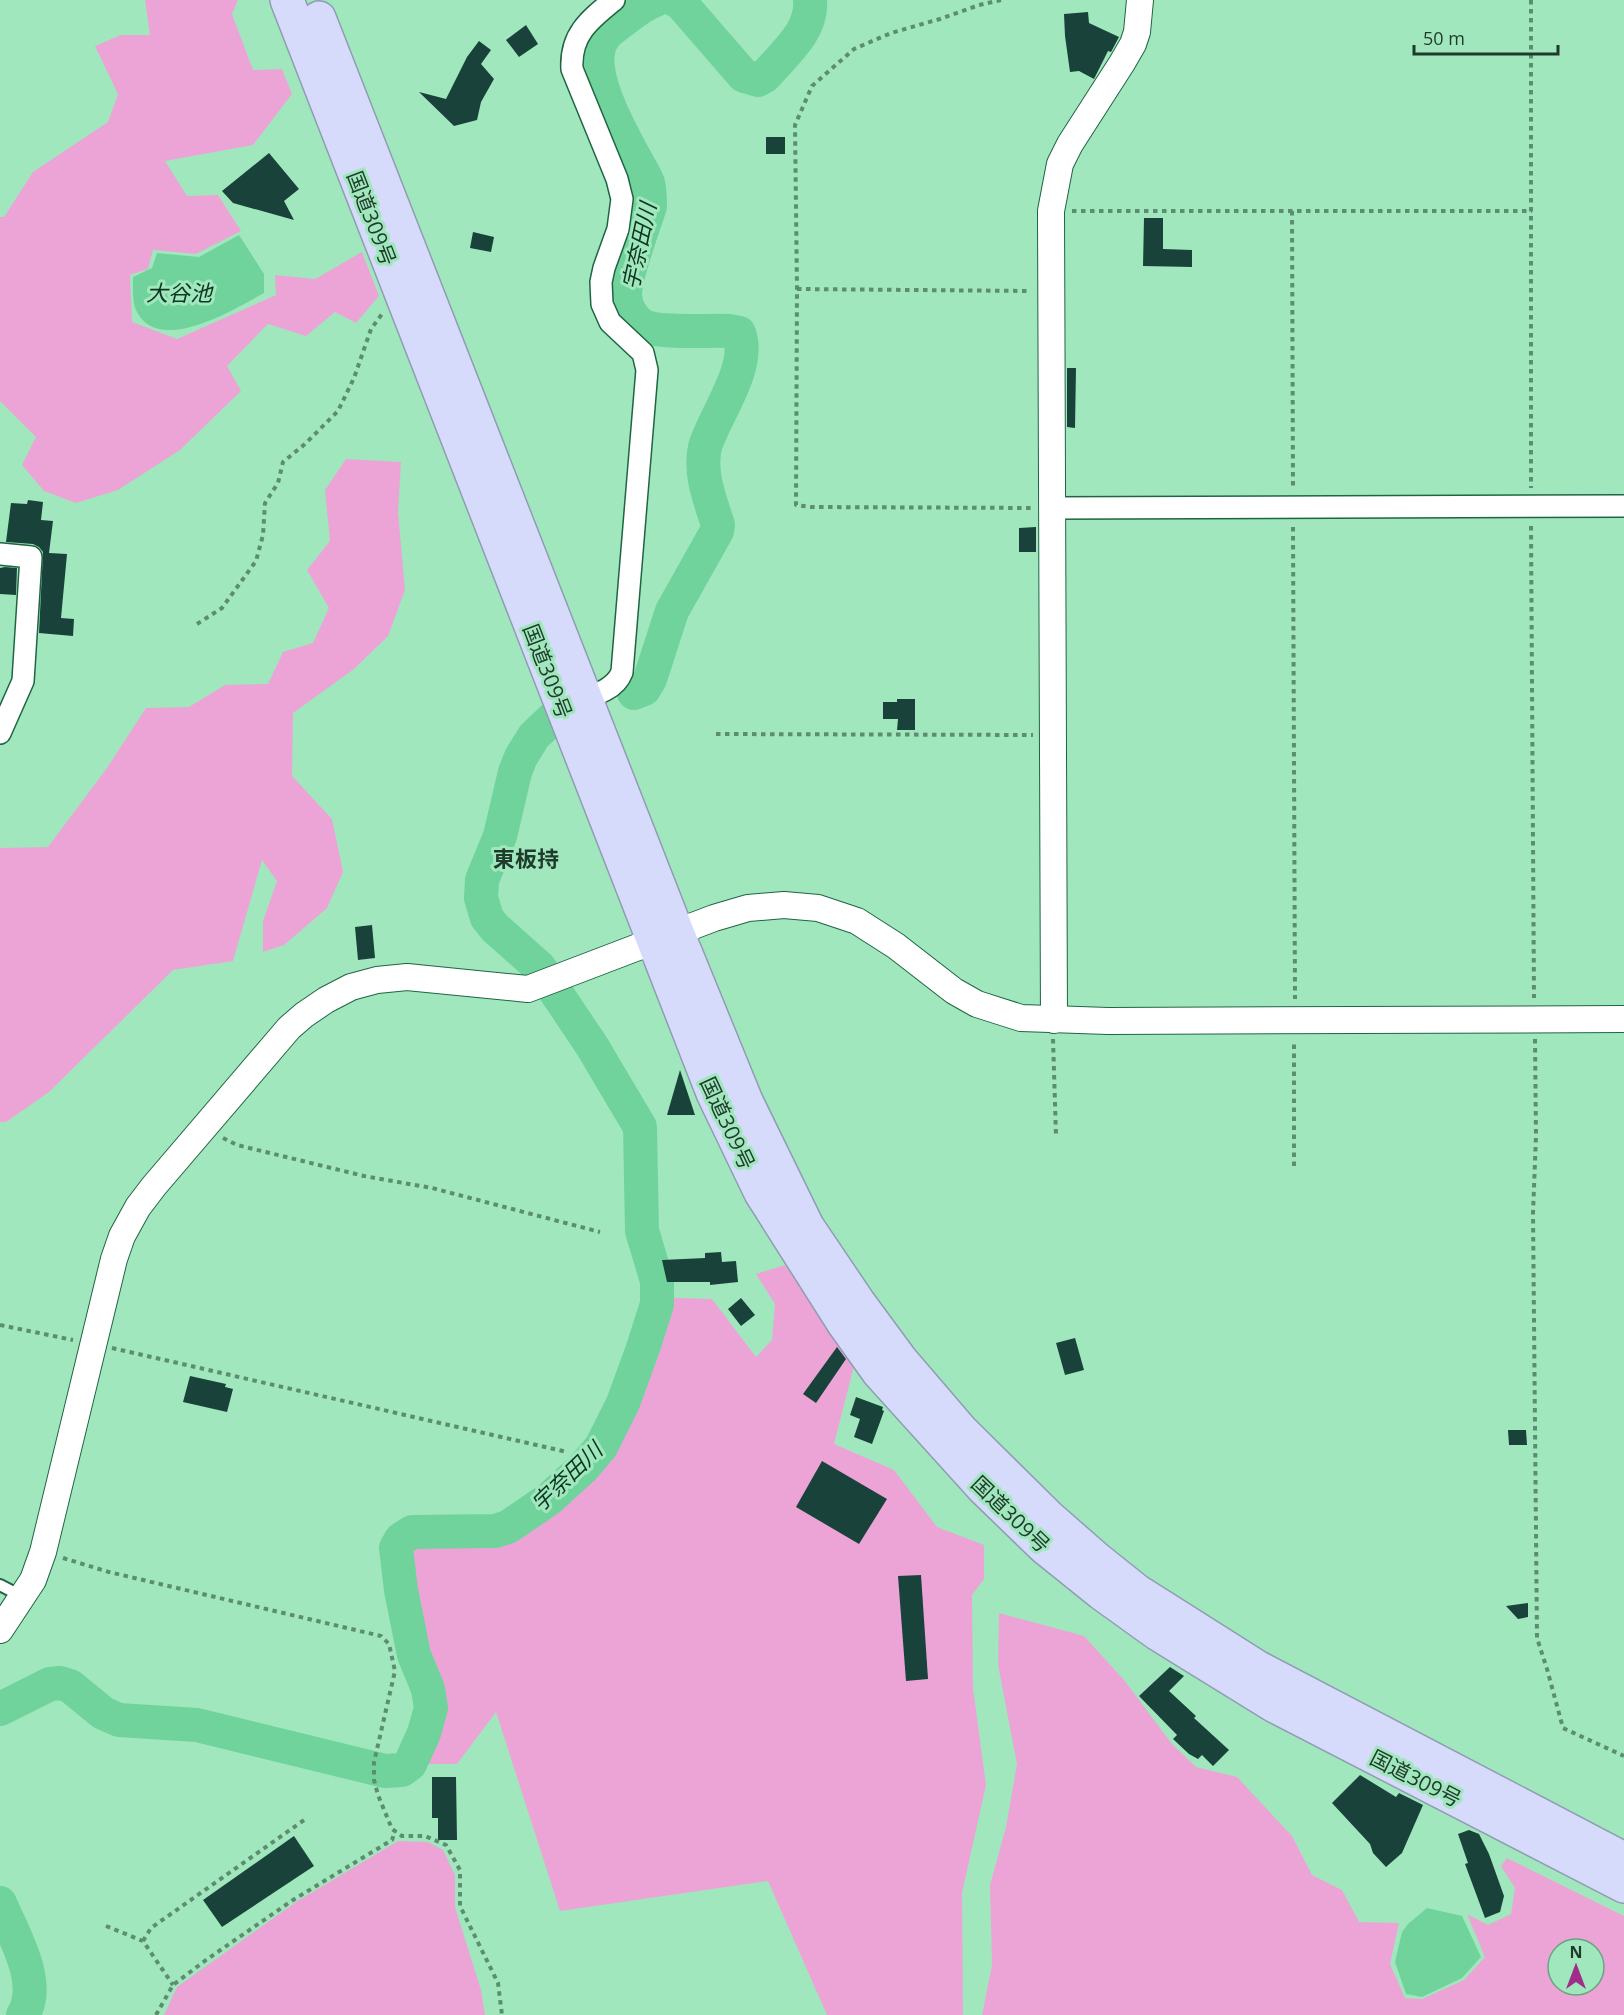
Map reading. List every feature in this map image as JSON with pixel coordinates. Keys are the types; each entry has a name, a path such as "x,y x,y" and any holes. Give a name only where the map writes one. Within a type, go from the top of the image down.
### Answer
{"highway":[{"name":"国道309号","path":"287,0 404,300 573,702"},
{"name":"国道309号","path":"312,0 573,702 665,937 713,1094 761,1193 844,1324 879,1372 983,1488 1045,1548 1101,1593 1158,1634 1273,1705 1624,1886"},
{"name":"国道309号","path":"665,937 807,1227 901,1360 961,1430 1009,1479 1049,1517 1137,1591 1257,1667 1624,1859"}],"street":[{"path":"573,702 614,685 622,672 647,370 643,353 610,322 602,303 601,282 618,229 622,199 617,179 572,69 576,39 582,29 614,0"},
{"path":"1054,1020 1051,211 1060,164 1070,144 1133,44 1137,32 1140,0"},
{"path":"1052,508 1624,506"},
{"path":"0,554 31,557 24,681 0,733"},
{"path":"0,1630 33,1581 42,1552 109,1276 122,1236 138,1207 154,1186 289,1028 326,1000 351,987 377,980 407,977 528,988 748,908 784,905 836,912 876,932 954,991 977,1004 1021,1018 1054,1020 1624,1019"}],"lane":[{"path":"0,1585 23,1597"}],"path":[{"path":"1000,0 891,33 854,49 812,86 795,125 796,505 811,507 1052,508"},
{"path":"1531,0 1531,506 1536,1136 1533,1225 1537,1638 1563,1728 1624,1756"},
{"path":"1051,211 1532,211"},
{"path":"1292,211 1294,1166"},
{"path":"797,290 1051,291"},
{"path":"197,624 222,608 256,561 263,535 265,503 278,483 283,462 338,411 354,378 370,329 382,314 404,300"},
{"path":"716,734 1053,735"},
{"path":"1054,1020 1052,1042 1056,1135"},
{"path":"205,1127 237,1145 364,1176 432,1188 600,1232"},
{"path":"0,1325 567,1452"},
{"path":"42,1552 109,1572 381,1636 389,1644 395,1671 375,1762 374,1780 378,1795 392,1829 402,1836 425,1836 446,1845 460,1870 460,1906 498,1983 502,2015"},
{"path":"143,1941 151,1928 307,1818"},
{"path":"156,2015 173,1985 293,1900 392,1840 395,1831"},
{"path":"106,1926 143,1941 173,1985"}],"shaded area":[{"path":"145,0 238,0 232,14 253,70 282,69 292,94 253,145 165,161 187,196 218,195 241,231 196,254 153,250 148,269 130,275 132,322 177,339 276,295 275,275 315,279 362,252 379,296 356,323 335,312 306,336 268,324 227,366 241,391 180,450 118,490 76,503 44,491 22,465 36,437 0,401 0,217 4,217 33,172 108,122 118,94 95,46 121,35 150,35"},
{"path":"346,459 401,462 398,512 405,590 388,636 354,669 293,713 292,776 332,819 343,872 327,908 284,945 263,952 263,921 277,881 262,860 233,961 173,970 49,1092 6,1122 0,1122 0,848 48,847 107,768 146,708 189,707 225,685 268,684 283,652 313,643 329,608 307,570 330,541 325,490"},
{"path":"785,1265 854,1366 834,1444 894,1470 937,1527 984,1545 984,1579 972,1595 973,1688 986,1785 962,1893 963,2015 827,2015 768,1881 560,1911 496,1712 457,1764 419,1764 418,1749 431,1734 436,1718 436,1675 402,1584 395,1553 400,1543 413,1528 497,1523 573,1473 606,1440 638,1351 648,1297 712,1299 756,1357 772,1340 775,1304 756,1274"},
{"path":"999,1613 1084,1636 1124,1680 1172,1744 1196,1767 1237,1777 1292,1836 1312,1875 1342,1890 1359,1922 1399,1923 1390,1964 1405,1998 1422,1999 1464,1980 1485,1957 1467,1914 1488,1925 1511,1914 1515,1888 1501,1866 1507,1858 1624,1916 1624,2015 982,2015 992,1965 990,1885 1006,1827 1017,1764 998,1665"},
{"path":"398,1841 428,1842 443,1850 455,1875 455,1907 481,1990 485,2015 164,2015 177,1987 296,1902"}],"water":[{"name":"大谷池","path":"239,235 264,274 264,293 235,309 197,325 178,329 161,329 146,323 136,310 133,277 152,268 157,253 199,257"},
{"path":"1427,1908 1462,1916 1481,1957 1462,1978 1422,1997 1406,1994 1395,1962 1402,1932"}],"building":[{"path":"1088,12 1089,23 1119,37 1111,52 1108,51 1094,79 1079,71 1070,72 1065,36 1064,14"},
{"path":"526,25 538,44 519,57 506,40"},
{"path":"479,41 491,50 481,64 494,79 481,102 477,120 454,126 419,92 446,99 467,57"},
{"path":"766,137 785,137 785,154 766,154"},
{"path":"269,153 299,189 284,201 294,220 233,203 222,191"},
{"path":"1144,218 1163,218 1163,249 1192,250 1192,267 1143,266"},
{"path":"473,232 494,237 491,252 470,248"},
{"path":"1067,368 1076,368 1075,428 1067,427"},
{"path":"28,500 43,502 41,520 53,521 49,553 67,554 61,618 74,619 73,636 39,633 43,552 33,544 6,542 11,503 27,504"},
{"path":"1036,527 1036,552 1019,552 1019,528"},
{"path":"0,568 17,568 16,595 0,594"},
{"path":"897,699 915,699 915,730 897,730 898,719 883,719 883,702 897,702"},
{"path":"372,925 375,958 358,960 355,927"},
{"path":"680,1070 695,1115 667,1115"},
{"path":"721,1252 722,1262 736,1261 738,1282 710,1285 710,1282 667,1282 662,1260 705,1258 705,1253"},
{"path":"741,1298 755,1315 741,1326 728,1309"},
{"path":"1075,1338 1084,1370 1065,1375 1056,1343"},
{"path":"837,1347 846,1359 816,1403 803,1394"},
{"path":"190,1376 226,1384 225,1387 233,1389 227,1412 183,1402"},
{"path":"856,1397 883,1407 884,1411 872,1444 854,1437 860,1419 850,1415"},
{"path":"1508,1430 1526,1430 1527,1445 1509,1445"},
{"path":"822,1461 887,1499 859,1544 796,1507"},
{"path":"921,1575 928,1679 906,1681 898,1576"},
{"path":"1528,1603 1528,1617 1518,1619 1506,1606"},
{"path":"1170,1667 1184,1676 1169,1691 1229,1750 1213,1766 1202,1755 1198,1759 1189,1754 1173,1739 1177,1735 1139,1696"},
{"path":"1360,1775 1396,1797 1399,1793 1423,1805 1402,1853 1386,1867 1373,1853 1370,1844 1332,1803"},
{"path":"432,1777 456,1777 457,1840 438,1840 438,1818 432,1818"},
{"path":"1469,1830 1479,1834 1504,1896 1500,1912 1485,1918 1465,1864 1468,1863 1458,1834"},
{"path":"294,1836 314,1866 222,1927 203,1900"}],"waterway":[{"name":"宇奈田川","path":"634,693 644,689 650,679 672,611 717,531 718,525 704,477 705,447 736,376 742,346 739,333 729,331 671,331 649,328 635,319 626,303 626,285 650,206 650,191 646,177 622,135 607,100 601,82 598,50 604,37 610,31 656,0"},
{"name":"宇奈田川","path":"675,0 679,1 744,76 758,80 765,76 802,32 810,11 810,0"},
{"name":"宇奈田川","path":"0,1709 50,1684 60,1683 70,1686 103,1713 119,1720 197,1725 385,1771 402,1770 410,1764 424,1733 431,1708 428,1689 414,1655 401,1590 396,1548 401,1539 412,1532 495,1531 508,1527 549,1499 583,1468 601,1447 623,1403 657,1304 657,1281 642,1231 640,1127 592,1046 539,967 495,928 487,918 481,898 482,880 500,836 515,772 534,736 552,719"},
{"name":"宇奈田川","path":"0,1903 28,1974 30,1988 23,2015"}],"district":[{"name":"東板持","path":"526,858"}]}
